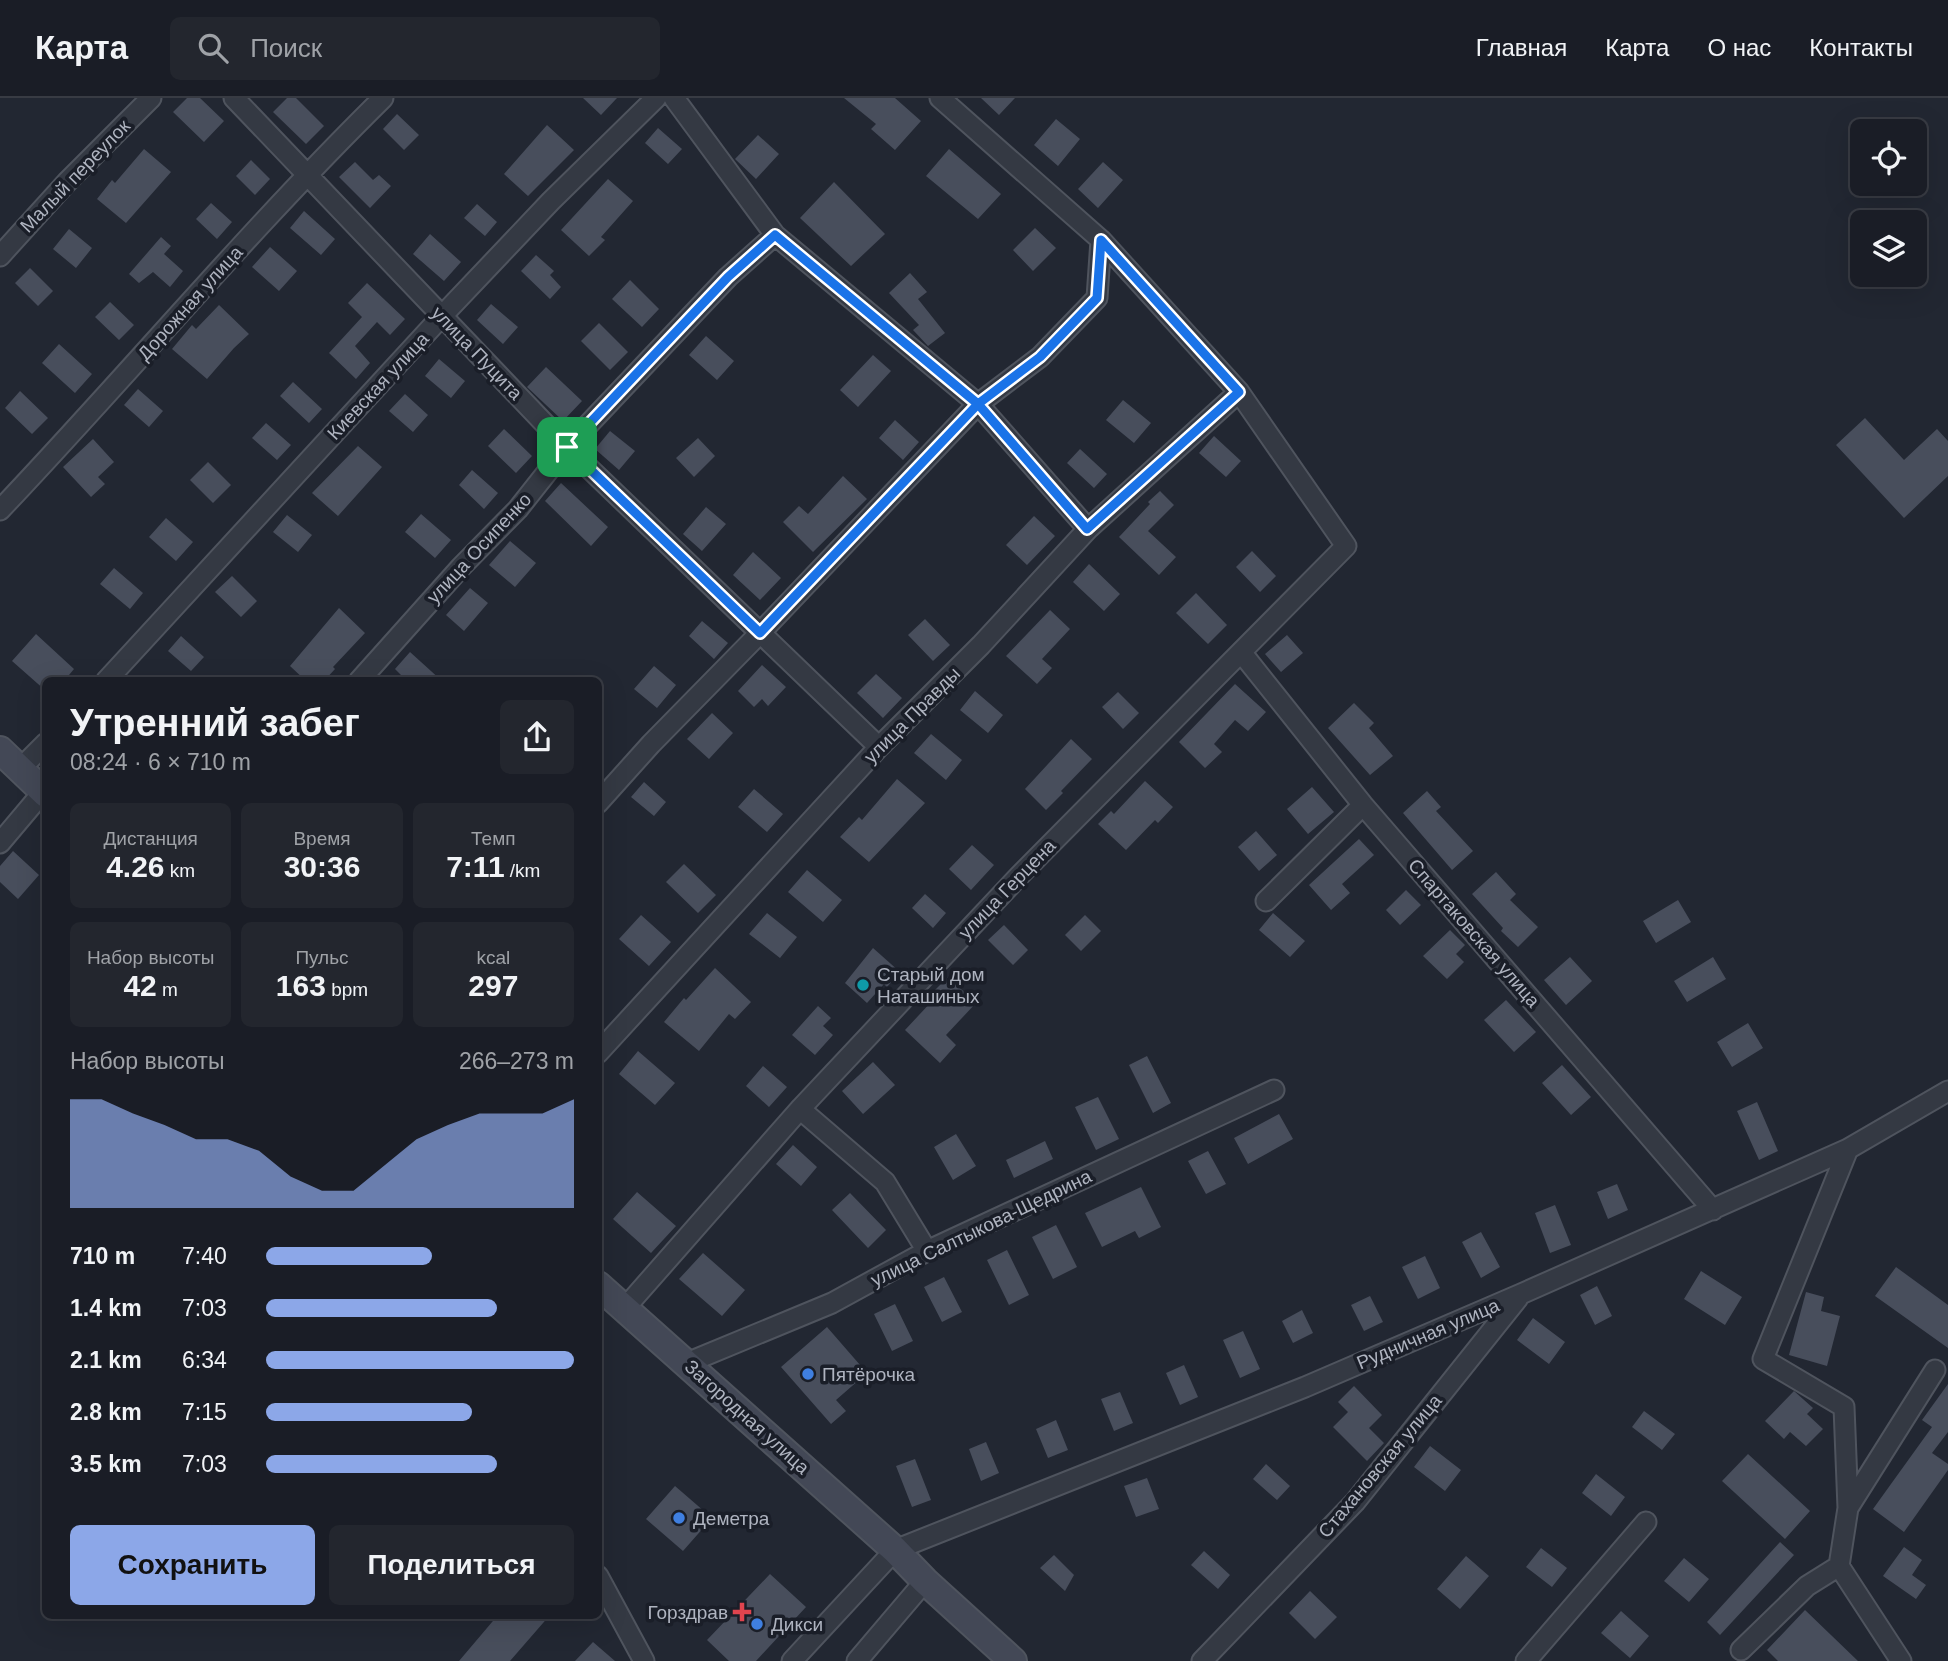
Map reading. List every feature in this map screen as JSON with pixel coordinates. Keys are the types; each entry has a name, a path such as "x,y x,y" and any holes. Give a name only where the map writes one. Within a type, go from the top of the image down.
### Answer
{"street":[{"name":"Малый переулок","path":"0,256 67,182 151,98"},
{"name":"улица Пуцита","path":"234,98 567,447 878,747"},
{"name":"Дорожная улица","path":"0,510 100,404 307,173 383,98"},
{"name":"Киевская улица","path":"110,677 441,317 551,201 656,98"},
{"path":"674,98 775,235 978,404 1087,529"},
{"path":"940,98 1101,240 1239,392"},
{"name":"улица Осипенко","path":"363,677 461,567 518,509 567,447 728,277 775,235"},
{"path":"602,799 651,744 978,404 1040,357 1097,298 1101,240"},
{"name":"улица Правды","path":"602,1049 878,747 981,645 1087,529 1239,392"},
{"name":"улица Герцена","path":"625,1308 800,1109 1018,877 1346,546 1239,392"},
{"name":"Спартаковская улица","path":"1241,652 1363,805 1713,1210"},
{"path":"20,769 42,747"},
{"path":"0,750 42,791"},
{"path":"0,843 42,795"},
{"path":"1266,901 1363,805"},
{"name":"улица Салтыкова-Щедрина","path":"687,1363 832,1303 927,1251 1274,1090"},
{"name":"Рудничная улица","path":"895,1550 1293,1392 1521,1294 1848,1149 1948,1091"},
{"path":"800,1109 885,1182 927,1251"},
{"path":"1848,1149 1763,1359 1844,1407 1848,1508 1839,1566 1901,1661"},
{"name":"Загородная улица","path":"602,1288 895,1550 1013,1661"},
{"name":"Стахановская улица","path":"1202,1661 1355,1502 1521,1294"},
{"path":"1848,1508 1935,1370"},
{"path":"1526,1661 1646,1522"},
{"path":"792,1661 895,1550"},
{"path":"1741,1650 1807,1586 1839,1566"},
{"path":"857,1661 925,1581"},
{"path":"602,1583 644,1661"}],"building":[{"path":"187,98 200,98 224,121 204,142 173,112"},
{"path":"287,98 296,98 324,126 306,144 273,112"},
{"path":"583,98 617,98 601,115"},
{"path":"844,98 895,98 921,121 895,150 871,129 876,124"},
{"path":"981,98 1015,98 999,115"},
{"path":"397,114 419,135 404,150 383,129"},
{"path":"1056,119 1080,139 1058,166 1034,145"},
{"path":"547,125 574,150 528,196 504,174"},
{"path":"658,128 682,149 668,164 645,143"},
{"path":"758,135 779,154 756,179 735,159"},
{"path":"144,149 171,172 126,223 97,199 112,180 115,183"},
{"path":"949,149 1001,194 978,219 926,176"},
{"path":"251,160 270,179 255,195 236,176"},
{"path":"355,162 373,180 379,175 391,186 370,208 339,177"},
{"path":"1103,162 1123,180 1098,208 1078,189"},
{"path":"608,179 633,201 601,237 605,240 589,256 561,230"},
{"path":"834,182 885,234 851,266 800,218"},
{"path":"211,203 232,222 217,239 196,219"},
{"path":"477,204 497,222 485,236 464,218"},
{"path":"304,211 335,239 321,255 290,228"},
{"path":"1035,228 1056,248 1033,271 1013,250"},
{"path":"69,229 92,248 76,268 53,249"},
{"path":"430,234 461,262 444,281 413,254"},
{"path":"161,237 171,246 164,254 183,271 170,287 153,272 139,283 129,274"},
{"path":"270,247 297,271 279,291 252,267"},
{"path":"536,255 554,271 550,275 561,287 550,299 521,271"},
{"path":"30,268 53,291 38,306 15,283"},
{"path":"910,273 927,292 918,299 945,333 928,346 913,330 919,325 889,293"},
{"path":"630,280 659,309 642,327 612,299"},
{"path":"367,283 405,319 390,335 377,322 355,346 370,363 356,379 329,353 362,317 348,303"},
{"path":"110,302 134,325 119,340 95,317"},
{"path":"491,304 518,327 503,344 477,320"},
{"path":"219,305 249,334 207,379 172,349 192,325 196,329"},
{"path":"599,323 628,352 610,370 581,341"},
{"path":"706,336 734,361 717,380 689,355"},
{"path":"59,344 92,374 75,393 42,363"},
{"path":"873,355 891,371 858,407 840,390"},
{"path":"439,359 465,381 451,398 425,376"},
{"path":"546,367 582,401 563,421 527,387"},
{"path":"293,382 322,409 309,423 280,396"},
{"path":"138,389 163,411 149,427 124,405"},
{"path":"20,391 48,418 32,434 5,408"},
{"path":"405,394 428,415 413,432 389,411"},
{"path":"1123,400 1151,423 1134,443 1106,420"},
{"path":"1865,418 1904,460 1937,429 1948,441 1948,476 1904,518 1836,445"},
{"path":"895,420 919,442 903,460 879,438"},
{"path":"266,423 291,445 277,460 252,438"},
{"path":"504,429 532,456 516,473 488,446"},
{"path":"610,431 635,451 619,470 595,449"},
{"path":"1214,436 1241,461 1226,477 1199,453"},
{"path":"698,438 715,456 694,477 676,458"},
{"path":"93,439 114,462 98,477 105,484 91,497 63,467"},
{"path":"358,446 382,467 338,516 312,493"},
{"path":"1080,449 1107,474 1094,488 1067,463"},
{"path":"208,462 231,485 213,503 190,480"},
{"path":"472,470 498,493 484,509 459,485"},
{"path":"843,476 867,499 813,552 783,522 799,506 808,514"},
{"path":"561,483 608,527 591,546 545,501"},
{"path":"1160,491 1174,505 1148,531 1176,557 1159,575 1119,537"},
{"path":"706,507 726,524 702,551 683,534"},
{"path":"421,514 451,540 435,558 405,532"},
{"path":"287,515 312,535 298,552 273,532"},
{"path":"1034,516 1055,536 1027,565 1006,545"},
{"path":"166,518 193,542 176,561 149,537"},
{"path":"510,541 536,563 515,587 489,565"},
{"path":"1252,551 1276,576 1260,592 1236,567"},
{"path":"753,552 781,578 760,600 733,575"},
{"path":"1089,564 1120,594 1104,611 1073,582"},
{"path":"114,568 143,593 130,609 100,584"},
{"path":"232,576 257,601 241,617 215,592"},
{"path":"470,588 488,603 464,631 446,615"},
{"path":"1196,593 1227,625 1208,644 1176,613"},
{"path":"339,608 365,633 333,667 335,669 328,677 302,677 290,666"},
{"path":"1050,610 1070,629 1042,659 1052,668 1037,684 1006,656"},
{"path":"925,619 950,645 933,661 908,635"},
{"path":"702,621 728,643 714,659 689,636"},
{"path":"36,634 74,669 67,677 42,677 42,687 12,661"},
{"path":"1287,635 1303,653 1281,672 1265,654"},
{"path":"181,636 204,657 191,671 168,651"},
{"path":"410,652 438,677 403,677 395,669"},
{"path":"762,665 786,687 768,706 762,699 754,707 738,691"},
{"path":"654,666 676,685 657,708 634,689"},
{"path":"876,674 902,698 883,718 857,693"},
{"path":"1235,684 1266,712 1248,731 1235,720 1214,744 1222,752 1205,768 1179,742"},
{"path":"975,691 1003,715 988,733 960,710"},
{"path":"1118,692 1139,713 1123,729 1102,707"},
{"path":"1354,703 1374,723 1369,728 1393,756 1370,775 1328,728"},
{"path":"712,713 733,733 709,759 687,739"},
{"path":"931,734 962,760 946,780 914,753"},
{"path":"1071,739 1092,759 1046,810 1025,789"},
{"path":"897,779 925,803 869,862 840,837 859,817 862,820"},
{"path":"1145,781 1173,807 1158,823 1155,820 1126,850 1098,824 1111,811 1114,814"},
{"path":"644,782 666,802 654,816 631,797"},
{"path":"1312,787 1334,812 1308,834 1287,809"},
{"path":"754,789 783,814 767,832 738,807"},
{"path":"1427,791 1441,807 1436,811 1473,851 1452,870 1403,813"},
{"path":"1256,831 1277,855 1259,871 1238,847"},
{"path":"1359,839 1374,855 1342,884 1350,893 1331,910 1309,885"},
{"path":"972,845 994,865 971,890 949,869"},
{"path":"13,851 39,875 18,899 0,882 0,866"},
{"path":"684,864 716,895 698,913 666,882"},
{"path":"807,870 842,900 823,922 788,892"},
{"path":"1496,872 1516,894 1510,900 1538,927 1518,947 1501,931 1503,928 1472,894"},
{"path":"1406,890 1421,905 1400,925 1386,910"},
{"path":"925,894 946,913 933,928 912,908"},
{"path":"1678,900 1691,922 1656,943 1643,921"},
{"path":"767,913 797,937 780,958 749,934"},
{"path":"1273,913 1305,941 1290,957 1259,930"},
{"path":"641,915 671,942 649,966 619,939"},
{"path":"1085,915 1101,931 1081,951 1065,935"},
{"path":"1004,925 1028,950 1013,965 988,940"},
{"path":"1450,930 1465,945 1456,954 1464,962 1447,979 1423,956"},
{"path":"873,948 900,972 887,987 884,984 867,1003 845,983"},
{"path":"1570,957 1592,981 1566,1005 1544,980"},
{"path":"1713,957 1726,979 1687,1002 1674,981"},
{"path":"715,968 751,1002 735,1019 729,1014 699,1051 664,1022"},
{"path":"948,977 976,1003 946,1035 956,1045 940,1063 905,1030 933,1000 929,996"},
{"path":"1506,1000 1536,1032 1514,1052 1484,1020"},
{"path":"818,1006 831,1018 823,1026 833,1035 815,1055 792,1035"},
{"path":"1748,1023 1763,1048 1732,1067 1717,1042"},
{"path":"638,1051 675,1083 655,1105 619,1074"},
{"path":"1147,1056 1171,1103 1153,1113 1129,1065"},
{"path":"873,1062 895,1085 863,1114 842,1091"},
{"path":"1562,1065 1591,1097 1571,1115 1542,1083"},
{"path":"763,1066 787,1087 769,1107 746,1086"},
{"path":"1098,1097 1119,1139 1096,1150 1075,1107"},
{"path":"1757,1102 1778,1151 1759,1160 1737,1111"},
{"path":"1279,1114 1293,1139 1248,1164 1234,1138"},
{"path":"956,1134 976,1166 953,1180 934,1147"},
{"path":"1045,1141 1053,1159 1014,1178 1006,1160"},
{"path":"793,1145 817,1167 801,1186 776,1164"},
{"path":"1208,1151 1226,1184 1206,1194 1188,1161"},
{"path":"1617,1184 1628,1210 1608,1219 1597,1192"},
{"path":"1141,1187 1161,1227 1139,1238 1135,1231 1102,1247 1085,1213"},
{"path":"637,1192 676,1226 651,1253 613,1219"},
{"path":"850,1193 886,1230 868,1248 832,1210"},
{"path":"1555,1205 1571,1245 1550,1253 1535,1213"},
{"path":"1056,1225 1077,1267 1053,1279 1032,1237"},
{"path":"1481,1232 1500,1267 1481,1278 1462,1242"},
{"path":"1007,1250 1029,1295 1009,1305 987,1260"},
{"path":"703,1253 745,1290 722,1316 679,1279"},
{"path":"1425,1256 1440,1288 1418,1299 1402,1267"},
{"path":"1896,1267 1948,1305 1948,1348 1875,1296"},
{"path":"1701,1271 1742,1297 1725,1325 1684,1299"},
{"path":"944,1277 962,1312 942,1322 924,1287"},
{"path":"1597,1286 1612,1316 1595,1325 1580,1295"},
{"path":"1806,1292 1824,1297 1821,1311 1840,1316 1827,1366 1789,1355"},
{"path":"1370,1296 1383,1322 1364,1331 1351,1305"},
{"path":"895,1304 913,1341 892,1351 874,1314"},
{"path":"1302,1310 1313,1333 1293,1343 1282,1321"},
{"path":"1533,1318 1565,1342 1549,1364 1517,1340"},
{"path":"827,1327 867,1373 836,1400 846,1411 831,1424 781,1367"},
{"path":"1243,1331 1260,1369 1240,1378 1223,1340"},
{"path":"1184,1365 1198,1397 1180,1405 1166,1373"},
{"path":"1948,1384 1948,1432 1932,1453 1948,1464 1948,1470 1904,1532 1873,1509 1932,1427 1922,1420"},
{"path":"1354,1386 1382,1415 1369,1428 1384,1443 1367,1461 1333,1427 1348,1412 1338,1402"},
{"path":"1794,1391 1813,1408 1807,1414 1823,1429 1806,1446 1790,1432 1784,1439 1765,1421"},
{"path":"1120,1392 1133,1423 1114,1431 1101,1399"},
{"path":"1644,1411 1675,1434 1662,1450 1632,1427"},
{"path":"1056,1420 1068,1450 1048,1458 1036,1429"},
{"path":"986,1442 999,1473 981,1481 969,1449"},
{"path":"1430,1446 1461,1470 1445,1491 1414,1467"},
{"path":"1748,1454 1810,1511 1785,1539 1722,1481"},
{"path":"915,1459 931,1500 912,1507 896,1466"},
{"path":"1266,1464 1290,1486 1277,1500 1253,1479"},
{"path":"1596,1474 1625,1497 1611,1516 1582,1493"},
{"path":"1147,1478 1159,1509 1136,1517 1124,1486"},
{"name":"Деметра","path":"675,1486 712,1518 683,1551 646,1519"},
{"path":"1780,1542 1794,1555 1720,1635 1707,1622"},
{"path":"1904,1547 1922,1560 1912,1575 1926,1585 1916,1599 1883,1576"},
{"path":"1541,1548 1567,1568 1552,1587 1526,1567"},
{"path":"1204,1551 1230,1575 1218,1589 1191,1565"},
{"path":"1054,1555 1074,1575 1065,1591 1040,1568"},
{"path":"1466,1556 1489,1576 1460,1609 1437,1589"},
{"path":"1684,1558 1709,1579 1689,1602 1664,1581"},
{"name":"Дикси","path":"770,1574 806,1607 756,1661 729,1661 707,1640"},
{"path":"1310,1591 1337,1617 1315,1639 1289,1613"},
{"path":"1805,1610 1858,1661 1778,1661 1767,1650"},
{"path":"1621,1611 1649,1636 1630,1658 1601,1633"},
{"path":"495,1619 547,1619 510,1661 459,1661"},
{"path":"593,1642 615,1661 575,1661"}],"place":[{"name":"Старый дом Наташиных","path":"863,985"},
{"name":"Пятёрочка","path":"808,1374"},
{"name":"Деметра","path":"679,1518"},
{"name":"Горздрав","path":"742,1612"},
{"name":"Дикси","path":"757,1624"}],"route":[{"path":"567,447 728,277 775,235 978,404 1087,529 1239,392 1101,240 1097,298 1040,357 978,404 760,633 567,447"}]}
